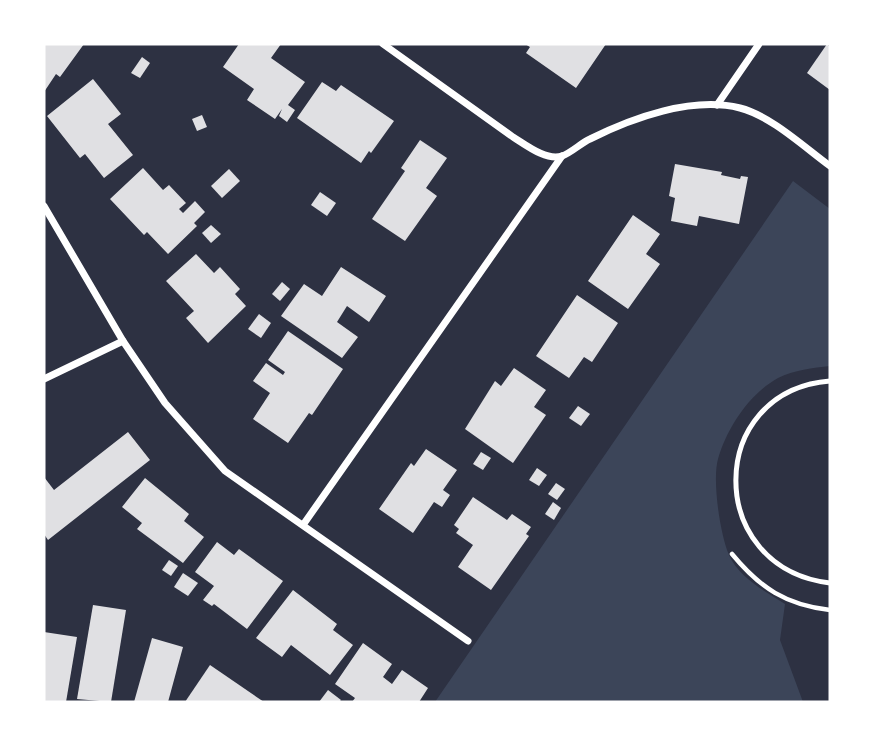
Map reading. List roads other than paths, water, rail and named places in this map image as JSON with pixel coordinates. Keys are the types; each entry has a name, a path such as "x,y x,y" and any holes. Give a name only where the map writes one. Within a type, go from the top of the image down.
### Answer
{"street":[{"path":"383,44 534,150 562,156"},
{"path":"717,105 759,44"},
{"path":"303,526 562,156 588,140 633,119 666,110 717,105 737,107 760,115 830,166"},
{"path":"44,206 123,341 165,403 225,471 468,641"},
{"path":"44,379 123,341"}],"lane":[{"path":"830,382 815,383 792,391 774,402 758,418 739,453 735,492 739,511 748,531 762,548 797,576 830,583"}]}
